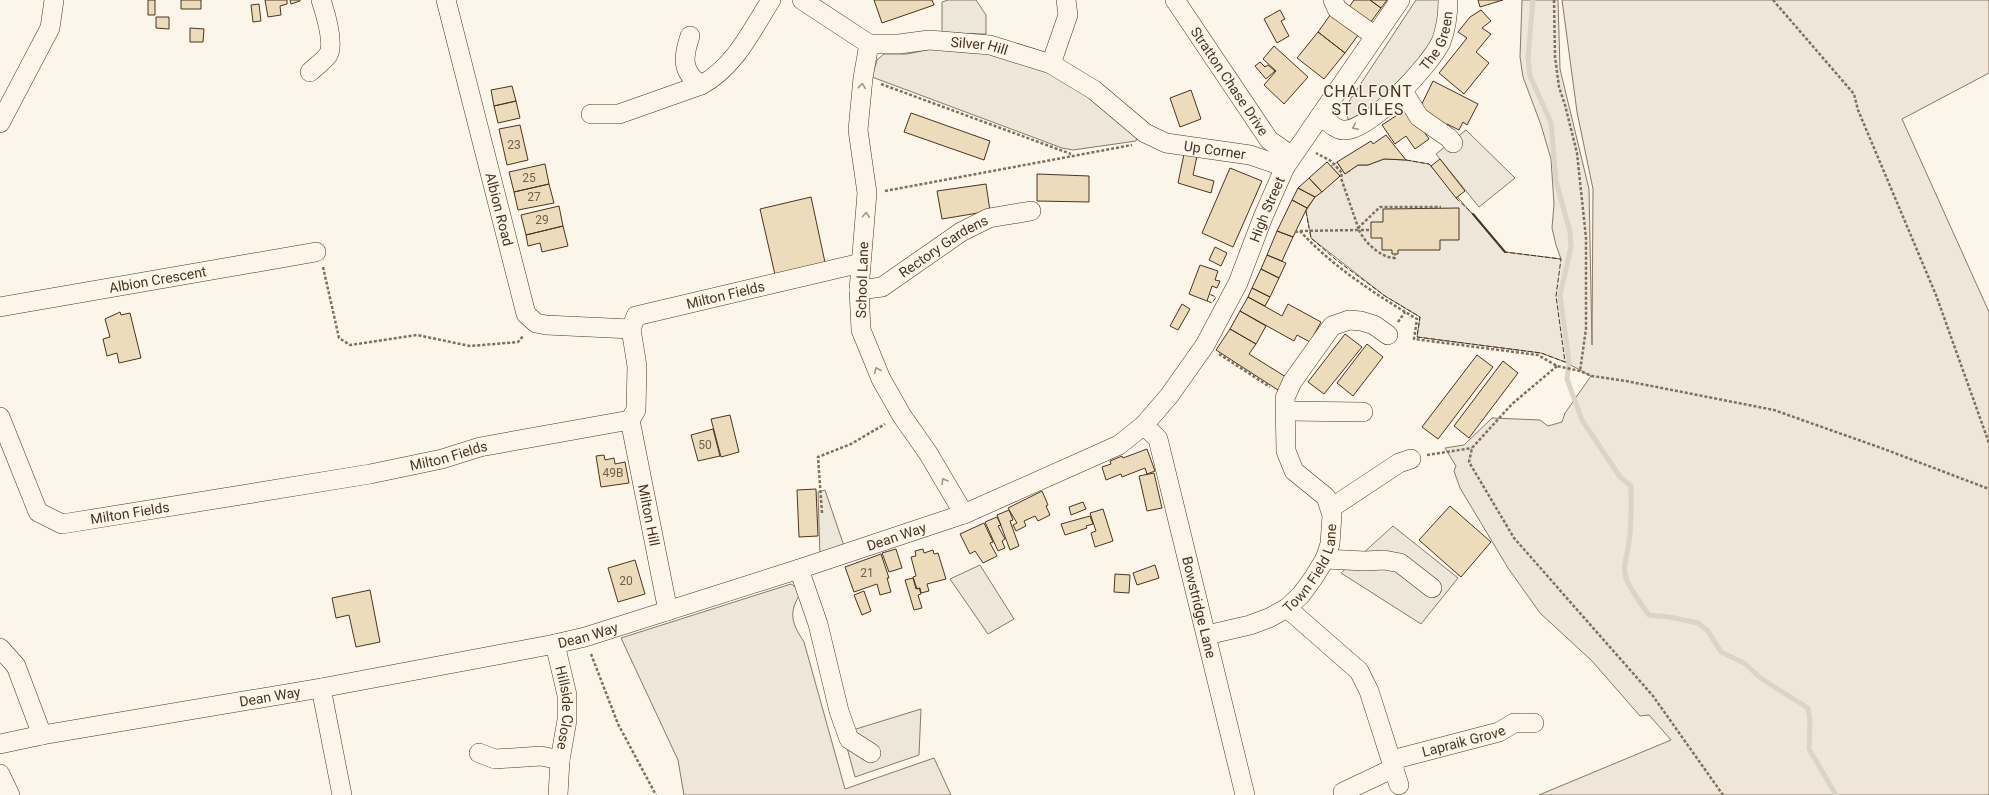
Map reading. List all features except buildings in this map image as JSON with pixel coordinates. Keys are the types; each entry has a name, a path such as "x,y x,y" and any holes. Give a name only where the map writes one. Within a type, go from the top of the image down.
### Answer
{"street":[{"path":"0,123 50,28 54,0"},
{"path":"310,72 328,55 330,46 328,21 321,0"},
{"name":"Albion Road","path":"446,0 526,314 536,323"},
{"path":"591,114 619,114 701,85 712,79 722,70 743,44 771,0"},
{"path":"802,0 869,44"},
{"path":"1051,64 1068,15 1066,0"},
{"name":"Stratton Chase Drive","path":"1175,0 1269,140 1293,156"},
{"path":"1333,0 1337,9 1376,36"},
{"name":"High Street","path":"1144,425 1169,396 1205,345 1238,283 1263,217 1293,156 1400,0"},
{"name":"The Green","path":"1320,116 1342,131 1353,129 1383,109 1403,91 1428,62 1441,41 1446,28 1448,0"},
{"path":"690,36 684,53 686,68 691,78 701,85"},
{"name":"Silver Hill","path":"869,44 899,44 929,40 990,45 1051,64 1094,90 1145,133"},
{"name":"School Lane","path":"869,44 863,78 858,130 867,193 859,290 861,330 881,379 902,416 928,453 964,514"},
{"path":"1403,91 1419,117 1453,143"},
{"name":"Up Corner","path":"1145,133 1166,143 1250,155 1293,156"},
{"name":"Rectory Gardens","path":"859,290 882,287 961,232 989,218 1031,211"},
{"name":"Albion Crescent","path":"0,307 316,252"},
{"name":"Milton Fields","path":"631,329 636,316 861,263"},
{"name":"Town Field Lane","path":"1207,635 1250,625 1269,618 1287,608 1301,595 1325,559 1330,544 1332,529 1331,508 1326,497 1294,471 1286,451 1286,404 1292,382 1332,326 1349,320 1362,321 1374,325 1388,335"},
{"path":"536,323 631,329 637,366 636,410 630,420"},
{"path":"1286,404 1363,412"},
{"name":"Milton Fields","path":"0,416 38,512 62,524 370,474 442,459 480,447 630,420"},
{"name":"Milton Hill","path":"630,420 668,611"},
{"name":"Dean Way","path":"0,744 42,735 321,688 555,644 668,611 799,569 834,550 964,514 1119,445 1144,425"},
{"name":"Bowstridge Lane","path":"1144,425 1158,439 1245,795"},
{"path":"1331,508 1399,463 1411,459"},
{"path":"1325,559 1364,561 1384,560 1400,563 1432,588"},
{"path":"799,569 818,624 839,711 850,740 871,753"},
{"path":"1287,608 1359,672 1370,691 1395,771"},
{"name":"Hillside Close","path":"555,644 567,695 567,720 560,760 558,795"},
{"path":"0,648 16,666 42,735"},
{"path":"321,688 342,795"},
{"name":"Lapraik Grove","path":"1343,792 1499,732 1514,723 1534,723"},
{"path":"479,752 495,758 541,756 560,760"},
{"path":"0,774 10,795"}],"path":[{"path":"1554,0 1555,57 1559,86 1577,153 1583,195 1587,259 1586,329 1579,370"},
{"path":"1773,0 1854,94 1858,110 1936,295 1989,443"},
{"path":"863,78 1073,154"},
{"path":"867,193 923,184 1073,154 1139,143 1145,133"},
{"path":"1293,156 1331,161 1342,173 1341,178 1361,235 1384,257 1395,258 1395,254"},
{"path":"1358,229 1380,207 1441,207"},
{"path":"1296,232 1358,229 1370,230"},
{"path":"1300,231 1343,270 1382,298 1417,319 1414,339 1538,355 1557,366 1579,370 1592,376 1626,381 1774,410 1884,449 1989,489"},
{"path":"316,252 322,266 339,338 350,345 417,335 470,346 518,342 536,323"},
{"path":"1205,345 1286,404"},
{"path":"1557,366 1512,404 1472,448 1469,462 1514,538 1653,696 1723,795"},
{"path":"822,513 818,457 851,444 902,416"},
{"path":"1411,459 1433,453 1472,448"},
{"path":"594,662 618,724 656,795"}],"shaded area":[{"path":"948,0 976,0 986,15 986,34 942,33 942,2"},
{"path":"1416,0 1443,0 1434,44 1372,108 1349,120 1345,113 1346,106"},
{"path":"1522,0 1558,0 1560,69 1589,189 1592,345 1593,189 1577,112 1562,0 1989,0 1989,73 1902,119 1989,312 1989,795 1539,795 1671,740 1649,715 1640,716 1592,661 1540,613 1508,568 1460,488 1454,471 1456,466 1445,448 1464,445 1492,418 1540,420 1548,426 1562,422 1565,413 1591,376 1565,362 1541,353 1417,337 1420,317 1385,296 1311,238 1306,211 1315,197 1340,176 1331,166 1337,162 1345,174 1358,165 1368,165 1384,159 1406,160 1429,164 1505,252 1561,259 1552,228 1554,204 1551,159 1541,125 1523,77 1520,57"},
{"path":"931,49 989,53 1048,71 1090,96 1137,137 1136,141 1073,150 1062,148 872,77 877,60 884,54 907,54"},
{"path":"1466,130 1515,178 1479,207 1436,154"},
{"path":"825,490 845,549 820,557 818,492"},
{"path":"1393,526 1458,578 1421,624 1341,573"},
{"path":"980,565 1014,619 988,634 950,579"},
{"path":"791,584 802,591 793,611 794,623 804,642 845,789 934,758 951,795 684,795 678,760 621,638"},
{"path":"921,709 919,755 855,777 843,733"}],"waterway":[{"path":"1533,0 1528,57 1530,76 1551,123 1556,181 1570,232 1571,247 1560,295 1569,362 1567,379 1582,420 1620,477 1631,486 1631,527 1625,569 1626,578 1633,593 1649,615 1669,617 1698,623 1708,631 1721,652 1744,663 1762,679 1808,708 1810,721 1809,749 1836,795"}],"fence":[{"path":"1406,160 1429,164 1431,166"},
{"path":"1456,198 1473,214"},
{"path":"1306,211 1309,228"},
{"path":"1310,232 1311,238 1335,259 1385,296 1420,317 1417,337 1541,353 1565,362 1556,296 1561,259 1505,252"},
{"path":"1207,301 1212,303 1216,297 1209,294"}],"wall":[{"path":"1473,214 1505,252"}],"district":[{"name":"CHALFONT ST GILES","path":"1368,100"}]}
